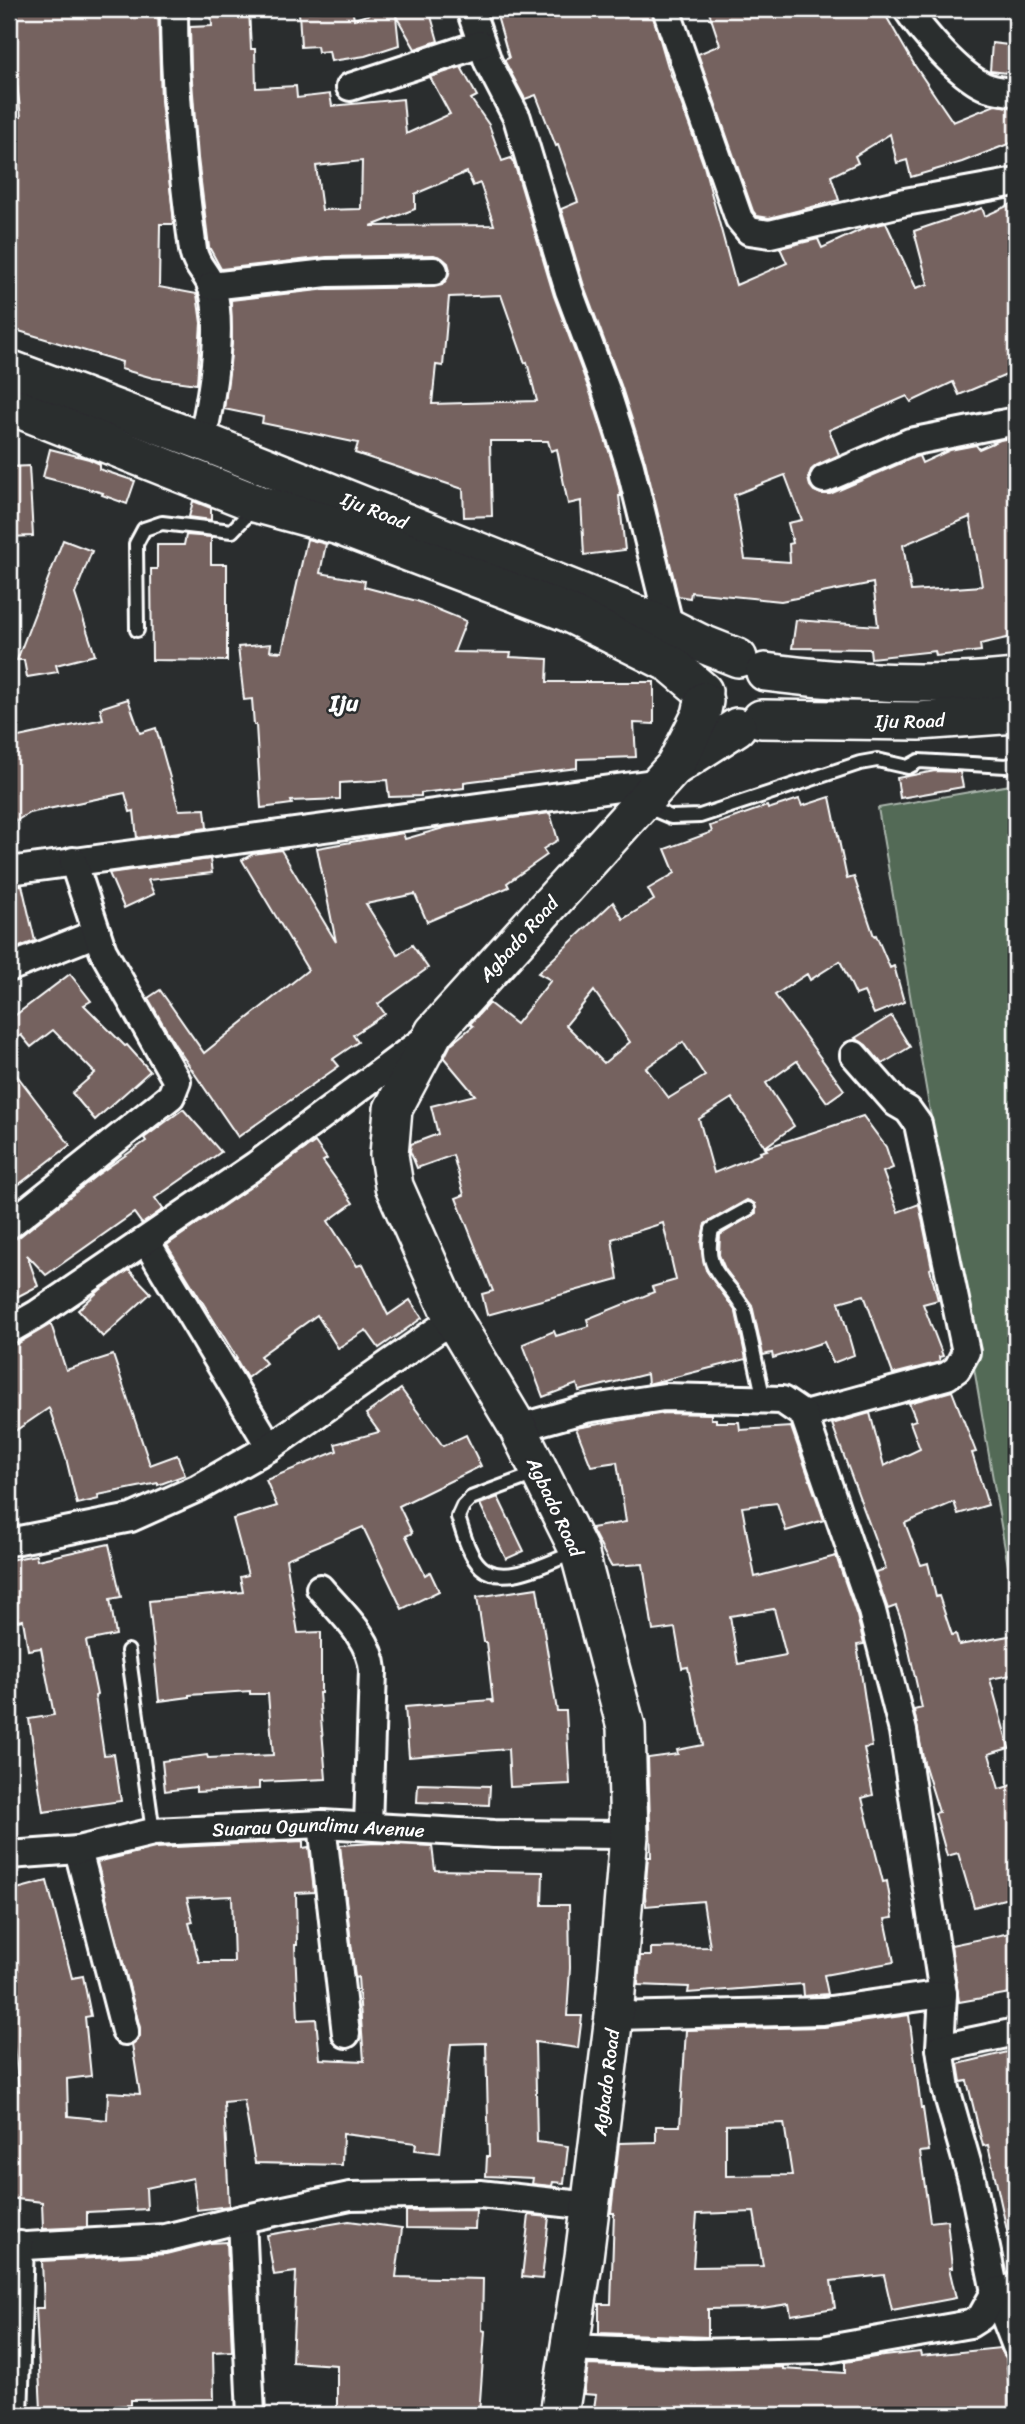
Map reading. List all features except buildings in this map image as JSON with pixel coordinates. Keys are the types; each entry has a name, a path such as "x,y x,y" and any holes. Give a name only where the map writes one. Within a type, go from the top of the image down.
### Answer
{"main road":[{"name":"Iju Road","path":"9,369 202,441 670,628 751,665 841,681 900,684 1016,678"},
{"name":"Iju Road","path":"9,405 258,504 339,526 566,612 671,664 704,696"},
{"path":"721,663 751,665 771,684 772,696 768,709 749,723 722,724 711,714 704,696 708,674 721,663"},
{"name":"Agbado Road","path":"559,2415 590,2206 614,2016 629,1835 626,1727 579,1551 518,1428 453,1320 394,1186 389,1155 393,1109 434,1032 659,784 701,715 704,696"},
{"name":"Iju Road","path":"749,723 919,721 1016,713"},
{"name":"Agbado Road","path":"659,784 749,723"}],"street":[{"path":"174,9 177,102 195,261 211,286 218,324 211,401 202,441"},
{"path":"470,9 488,62 517,118 569,291 606,390 630,466 670,628"},
{"path":"666,9 739,219 749,232 769,234 905,202 1016,182"},
{"path":"907,9 919,27 956,65 984,86 1016,93"},
{"path":"350,87 481,44"},
{"path":"211,286 327,274 434,271"},
{"path":"824,480 910,442 1016,421"},
{"path":"9,870 659,784"},
{"path":"9,1225 171,1096 177,1081 103,951 73,861"},
{"path":"9,968 97,933"},
{"path":"9,1330 37,1314 256,1165 434,1032"},
{"path":"804,1415 947,1376 957,1369 966,1352 918,1124 908,1110 895,1103 876,1083 853,1055"},
{"path":"146,1241 270,1447"},
{"path":"9,1542 131,1518 198,1488 270,1447 453,1320"},
{"path":"518,1428 586,1409 664,1397 782,1400 804,1415 872,1611 903,1731 943,1994 940,2048 946,2089 1006,2290 1016,2346"},
{"path":"320,1588 363,1638 372,1655 368,1825"},
{"path":"322,1824 346,2034"},
{"name":"Suarau Ogundimu Avenue","path":"9,1856 78,1850 153,1832 322,1824 494,1834 629,1835"},
{"path":"78,1850 125,2031"},
{"path":"614,2016 823,2011 943,1994"},
{"path":"940,2048 1016,2032"},
{"path":"14,2415 14,2246 165,2238 350,2196 480,2194 590,2206"},
{"path":"242,2219 251,2415"},
{"path":"569,2348 693,2353 822,2350 970,2324 981,2317 1006,2290"}],"lane":[{"path":"137,630 136,544 144,529 162,523 232,531 258,504"},
{"path":"659,784 671,817 700,816 860,762 877,760 908,767 919,761 1006,766 1016,764"},
{"path":"748,1209 712,1229 709,1242 713,1265 719,1278 738,1297 744,1309 764,1401"},
{"path":"539,1472 471,1498 463,1506 458,1517 469,1547 481,1567 494,1574 509,1576 579,1551"},
{"path":"128,1651 153,1832"}],"green space":[{"path":"1016,784 1016,1613 878,808"}],"district":[{"name":"Iju","path":"344,703"}]}
